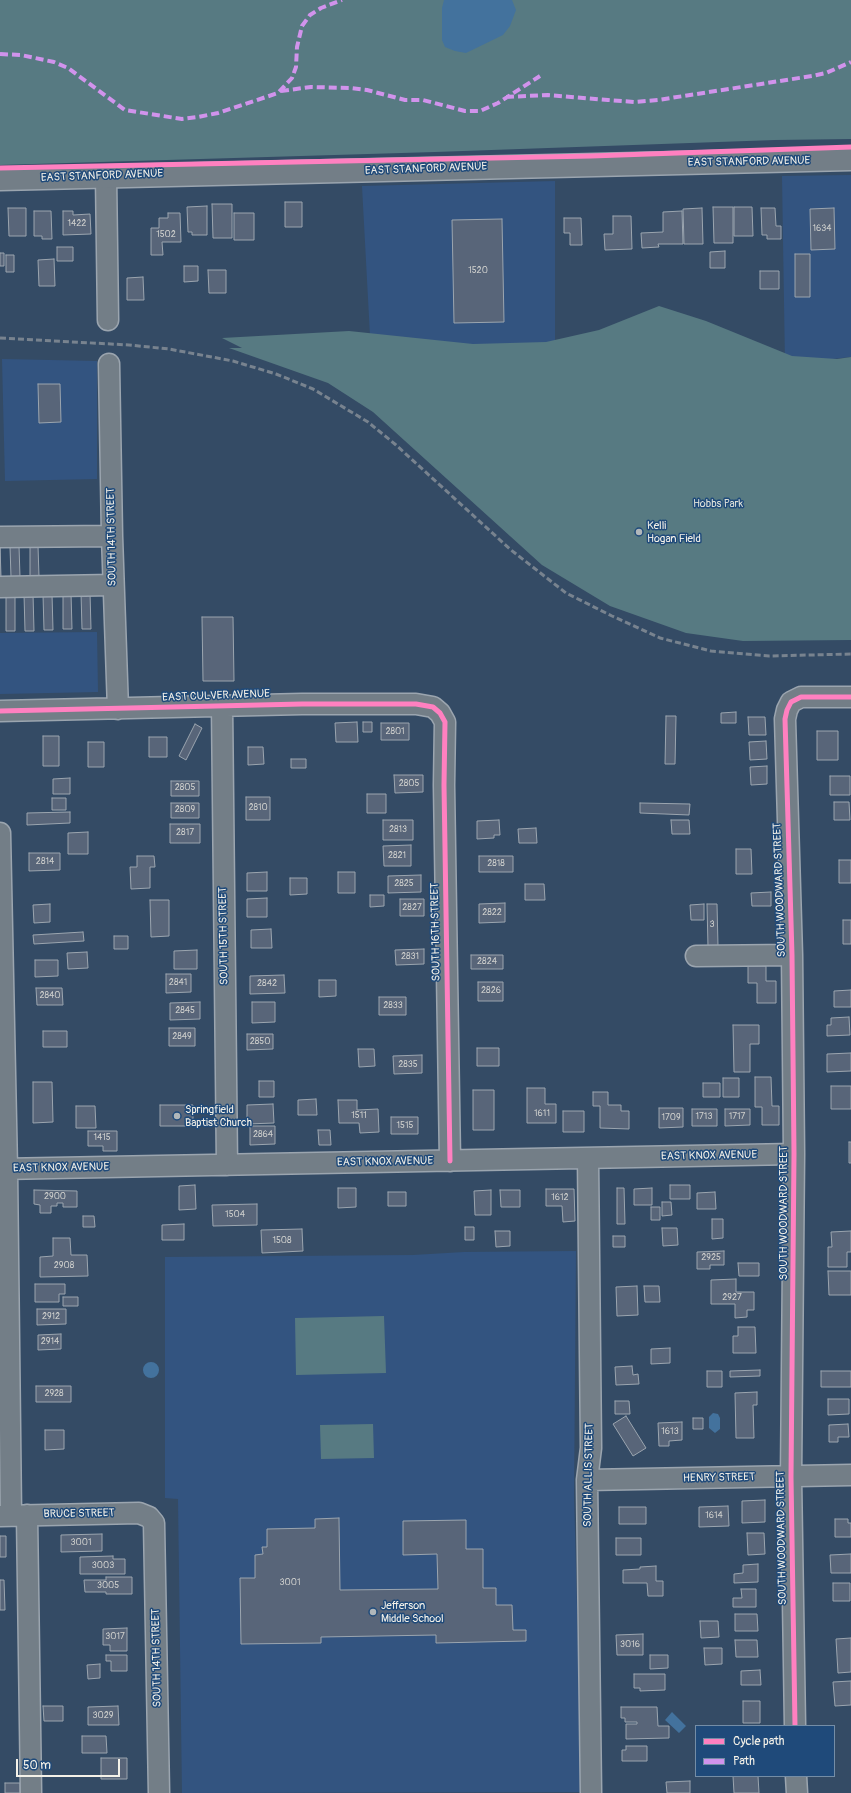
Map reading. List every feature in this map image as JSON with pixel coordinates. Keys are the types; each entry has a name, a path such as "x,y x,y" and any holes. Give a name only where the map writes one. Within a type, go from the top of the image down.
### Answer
{"main road":[{"name":"EAST STANFORD AVENUE","path":"0,179 851,159"}],"street":[{"path":"106,176 108,320"},
{"name":"SOUTH 14TH STREET","path":"109,364 113,585 118,709"},
{"path":"0,537 112,536"},
{"path":"0,587 113,585"},
{"name":"SOUTH WOODWARD STREET","path":"795,1725 791,1477 794,1154 792,954 785,719 791,702 801,697 851,696"},
{"name":"EAST CULVER AVENUE","path":"0,711 222,706 416,704 433,707"},
{"name":"SOUTH 15TH STREET","path":"222,706 226,1165"},
{"name":"SOUTH 16TH STREET","path":"433,707 440,713 445,722 444,785 450,1161"},
{"path":"0,833 4,1169 13,1515 31,1793"},
{"path":"696,956 792,954"},
{"name":"EAST KNOX AVENUE","path":"4,1169 794,1154"},
{"name":"SOUTH ALLIS STREET","path":"588,1158 591,1448 587,1480 591,1793"},
{"name":"HENRY STREET","path":"587,1480 851,1475"},
{"name":"BRUCE STREET","path":"13,1515 139,1513 149,1517 154,1523"},
{"name":"SOUTH 14TH STREET","path":"154,1523 159,1793"},
{"path":"796,1777 796,1793"}],"shaded area":[{"path":"444,0 512,0 516,10 510,26 503,35 466,53 445,47 442,40 442,8"},
{"path":"851,175 851,357 785,364 782,176"},
{"path":"555,181 555,372 372,373 362,186"},
{"path":"2,359 97,361 97,479 5,481"},
{"path":"97,632 98,692 0,694 0,633"},
{"path":"576,1251 574,1495 582,1792 182,1793 178,1499 165,1498 165,1257 413,1255 464,1252"},
{"path":"151,1362 157,1364 159,1370 157,1376 151,1378 145,1376 143,1370 145,1364"},
{"path":"713,1413 718,1414 720,1418 720,1429 715,1433 709,1428 709,1417"},
{"path":"672,1712 686,1726 679,1733 665,1720"}],"green space":[{"path":"0,0 851,0 851,139 775,140 0,165"},
{"name":"Hobbs Park","path":"659,306 706,321 792,356 837,359 851,357 851,640 743,641 686,633 610,606 542,565 373,412 328,383 229,348 242,348 222,338 349,331 473,344 546,342 599,330"},
{"path":"384,1316 386,1373 296,1375 295,1318"},
{"path":"373,1424 374,1458 321,1459 320,1425"}],"building":[{"path":"285,202 302,202 302,227 285,227"},
{"path":"212,204 232,204 232,238 213,238"},
{"path":"207,206 207,235 192,235 192,232 188,232 187,207"},
{"path":"713,207 733,207 733,243 714,243"},
{"path":"734,207 752,207 753,236 734,236"},
{"path":"8,208 26,208 26,236 9,236"},
{"path":"702,208 703,244 684,244 683,209"},
{"path":"761,208 775,208 776,226 781,226 781,239 767,239 767,235 762,235"},
{"path":"834,208 835,249 811,250 810,209"},
{"path":"34,211 51,211 52,239 42,239 42,236 34,236"},
{"path":"63,211 73,211 73,215 90,214 91,234 63,235"},
{"path":"682,211 683,244 658,244 659,247 642,248 641,233 663,232 663,212"},
{"path":"168,213 180,213 181,242 162,242 163,255 151,255 151,228 159,228 159,218 168,218"},
{"path":"234,213 254,213 254,240 234,240"},
{"path":"613,216 631,216 632,249 605,250 604,234 613,234"},
{"path":"564,218 581,218 582,245 570,245 570,233 564,233"},
{"path":"502,219 504,322 454,323 452,220"},
{"path":"57,247 73,247 73,261 57,261"},
{"path":"725,251 725,268 710,268 710,252"},
{"path":"0,253 4,253 4,266 0,266"},
{"path":"795,254 810,254 810,297 795,297"},
{"path":"6,255 14,255 14,272 6,272"},
{"path":"54,259 55,286 39,286 38,260"},
{"path":"184,266 198,266 198,281 184,282"},
{"path":"208,270 226,270 226,293 209,293"},
{"path":"760,271 779,271 779,289 760,289"},
{"path":"143,277 144,300 127,300 127,278"},
{"path":"38,384 60,384 61,422 39,423"},
{"path":"19,546 20,577 11,577 10,547"},
{"path":"30,546 38,546 39,577 30,577"},
{"path":"0,547 1,577 0,577"},
{"path":"71,593 72,629 63,629 63,594"},
{"path":"81,593 90,593 91,629 82,629"},
{"path":"24,594 33,594 34,631 25,631"},
{"path":"52,594 53,630 44,630 43,595"},
{"path":"6,595 15,595 15,631 6,631"},
{"path":"202,617 233,617 234,681 203,681"},
{"path":"736,712 736,723 721,723 721,713"},
{"path":"666,716 676,716 675,764 665,764"},
{"path":"748,717 765,717 766,735 749,735"},
{"path":"357,722 358,742 336,742 335,723"},
{"path":"363,722 372,722 372,732 363,732"},
{"path":"381,723 409,723 409,740 381,740"},
{"path":"195,724 202,728 186,760 179,756"},
{"path":"817,731 838,731 838,760 817,760"},
{"path":"43,736 59,736 59,766 43,766"},
{"path":"149,737 167,737 167,757 149,757"},
{"path":"766,741 767,759 750,760 749,742"},
{"path":"88,742 104,742 104,767 88,767"},
{"path":"248,747 263,747 264,764 248,765"},
{"path":"291,759 306,759 306,768 291,768"},
{"path":"767,766 767,784 751,785 750,767"},
{"path":"394,775 423,775 423,792 395,793"},
{"path":"830,776 850,776 850,795 830,795"},
{"path":"70,778 70,794 53,794 53,779"},
{"path":"171,781 199,781 199,796 171,796"},
{"path":"367,794 386,794 386,813 367,813"},
{"path":"246,797 270,797 270,820 246,820"},
{"path":"52,798 66,798 66,810 52,810"},
{"path":"834,802 849,802 850,820 834,820"},
{"path":"171,803 199,803 199,818 171,818"},
{"path":"640,803 690,804 689,815 640,813"},
{"path":"70,812 70,823 27,825 27,813"},
{"path":"383,820 413,820 413,840 383,840"},
{"path":"499,820 500,835 494,835 494,838 477,839 477,821"},
{"path":"671,820 689,820 690,834 672,834"},
{"path":"170,824 200,824 200,843 170,843"},
{"path":"536,828 537,843 519,843 518,829"},
{"path":"88,832 88,854 68,854 68,833"},
{"path":"411,845 411,866 384,866 383,846"},
{"path":"736,849 751,849 752,874 736,874"},
{"path":"29,853 60,853 60,870 29,871"},
{"path":"137,856 154,856 155,867 150,867 150,888 131,889 130,867 137,867"},
{"path":"479,856 513,856 513,872 479,872"},
{"path":"839,860 851,860 851,883 839,883"},
{"path":"267,872 267,891 247,891 247,873"},
{"path":"338,872 355,872 355,893 338,893"},
{"path":"421,875 421,892 388,893 388,876"},
{"path":"290,878 307,878 307,894 290,895"},
{"path":"525,884 544,884 545,900 525,900"},
{"path":"771,892 771,906 752,906 751,893"},
{"path":"370,895 384,895 384,906 370,907"},
{"path":"267,898 267,917 247,917 247,899"},
{"path":"400,899 424,899 424,916 400,916"},
{"path":"150,900 169,900 169,936 151,937"},
{"path":"505,903 505,922 479,923 479,904"},
{"path":"50,904 50,922 34,923 33,905"},
{"path":"704,904 704,920 691,920 690,905"},
{"path":"707,904 717,904 718,946 708,947"},
{"path":"843,920 851,920 851,944 843,944"},
{"path":"271,929 272,948 251,948 251,930"},
{"path":"83,932 84,941 34,944 33,935"},
{"path":"114,936 128,936 128,949 114,949"},
{"path":"424,949 424,964 396,965 395,950"},
{"path":"197,950 197,969 174,969 174,951"},
{"path":"87,952 88,968 68,969 67,953"},
{"path":"471,955 503,955 503,969 471,969"},
{"path":"35,960 58,960 58,976 35,977"},
{"path":"748,966 766,966 766,981 776,981 776,1003 757,1003 757,983 748,983"},
{"path":"166,974 191,974 191,992 166,993"},
{"path":"284,975 285,993 250,994 250,976"},
{"path":"319,980 336,980 336,996 319,997"},
{"path":"478,982 503,982 503,1001 478,1001"},
{"path":"36,988 62,988 63,1005 37,1005"},
{"path":"851,990 851,1007 834,1007 834,991"},
{"path":"379,997 406,997 406,1015 379,1015"},
{"path":"200,1002 200,1019 170,1020 170,1003"},
{"path":"252,1002 275,1002 275,1022 252,1023"},
{"path":"849,1017 850,1035 827,1036 827,1025 831,1025 831,1018"},
{"path":"733,1025 759,1025 759,1044 750,1044 750,1072 734,1072"},
{"path":"169,1028 195,1028 195,1046 169,1046"},
{"path":"43,1031 67,1031 67,1047 43,1047"},
{"path":"247,1034 273,1034 273,1049 247,1050"},
{"path":"477,1048 499,1048 499,1066 477,1066"},
{"path":"358,1049 374,1049 375,1066 359,1067"},
{"path":"851,1053 851,1071 827,1072 827,1054"},
{"path":"422,1055 422,1073 394,1074 393,1056"},
{"path":"755,1077 771,1077 772,1106 779,1106 779,1125 762,1125 762,1107 755,1107"},
{"path":"723,1078 739,1078 739,1097 723,1097"},
{"path":"259,1081 274,1081 274,1097 259,1097"},
{"path":"33,1082 52,1082 53,1122 33,1123"},
{"path":"703,1083 720,1083 720,1097 703,1097"},
{"path":"831,1086 851,1086 851,1109 831,1109"},
{"path":"527,1088 545,1088 545,1104 556,1104 556,1123 527,1123"},
{"path":"473,1090 494,1090 494,1130 473,1130"},
{"path":"593,1092 608,1092 608,1105 621,1105 621,1111 629,1111 629,1129 600,1128 600,1106 593,1106"},
{"path":"316,1099 317,1115 298,1115 298,1100"},
{"path":"338,1100 357,1100 357,1110 378,1109 379,1132 360,1133 359,1123 339,1123"},
{"path":"273,1104 274,1123 247,1124 247,1105"},
{"path":"160,1105 193,1105 193,1126 160,1126"},
{"path":"76,1106 95,1106 96,1128 76,1128"},
{"path":"659,1108 683,1108 683,1127 659,1128"},
{"path":"692,1109 717,1109 717,1126 692,1126"},
{"path":"725,1109 750,1109 750,1125 725,1126"},
{"path":"563,1111 584,1111 584,1132 563,1132"},
{"path":"391,1117 418,1117 418,1134 391,1134"},
{"path":"250,1126 275,1126 275,1144 250,1145"},
{"path":"318,1130 330,1130 331,1145 319,1145"},
{"path":"88,1131 117,1131 117,1151 103,1151 103,1146 88,1146"},
{"path":"849,1142 851,1142 851,1163 849,1163"},
{"path":"195,1185 196,1209 179,1210 179,1186"},
{"path":"670,1185 690,1185 690,1199 670,1199"},
{"path":"338,1188 356,1188 356,1207 338,1208"},
{"path":"617,1188 624,1188 625,1224 617,1224"},
{"path":"652,1188 652,1205 634,1205 634,1189"},
{"path":"546,1189 574,1189 575,1221 563,1222 562,1206 546,1206"},
{"path":"34,1190 77,1191 77,1207 63,1207 63,1203 57,1203 57,1206 51,1206 51,1213 40,1213 40,1205 34,1204"},
{"path":"491,1190 491,1215 475,1215 474,1191"},
{"path":"500,1190 520,1190 520,1207 501,1207"},
{"path":"388,1192 406,1192 406,1206 388,1206"},
{"path":"715,1192 716,1209 697,1209 697,1193"},
{"path":"662,1202 671,1202 672,1215 662,1216"},
{"path":"257,1204 257,1225 213,1226 212,1205"},
{"path":"651,1207 660,1207 660,1220 651,1220"},
{"path":"83,1216 94,1216 95,1227 83,1227"},
{"path":"712,1219 723,1219 723,1238 712,1239"},
{"path":"184,1224 184,1240 162,1240 162,1225"},
{"path":"465,1227 474,1227 474,1240 465,1240"},
{"path":"662,1228 677,1228 678,1245 663,1246"},
{"path":"302,1229 303,1251 262,1253 261,1230"},
{"path":"495,1231 510,1231 510,1246 496,1247"},
{"path":"851,1231 851,1252 847,1252 847,1267 828,1267 828,1247 832,1247 831,1232"},
{"path":"613,1236 625,1236 625,1247 613,1247"},
{"path":"53,1238 70,1238 71,1255 87,1255 88,1276 40,1277 40,1257 53,1256"},
{"path":"724,1251 724,1265 710,1265 710,1269 697,1269 697,1252"},
{"path":"738,1263 759,1263 759,1276 739,1276"},
{"path":"828,1271 851,1271 851,1295 829,1295"},
{"path":"736,1279 736,1292 754,1292 754,1310 747,1310 747,1317 735,1318 735,1304 711,1304 711,1280"},
{"path":"35,1284 65,1284 65,1294 59,1294 59,1302 35,1302"},
{"path":"637,1286 638,1315 617,1316 616,1287"},
{"path":"644,1286 659,1286 660,1302 645,1302"},
{"path":"63,1297 78,1297 78,1306 63,1306"},
{"path":"37,1309 66,1309 66,1324 37,1325"},
{"path":"738,1327 755,1327 756,1353 733,1353 733,1336 738,1336"},
{"path":"61,1334 61,1349 38,1350 38,1335"},
{"path":"670,1348 670,1363 651,1364 651,1349"},
{"path":"632,1366 633,1375 638,1374 639,1384 616,1385 615,1367"},
{"path":"760,1370 760,1376 730,1377 730,1371"},
{"path":"707,1371 722,1371 722,1387 707,1387"},
{"path":"821,1371 851,1371 851,1387 821,1387"},
{"path":"36,1386 71,1386 71,1402 36,1402"},
{"path":"757,1392 757,1405 753,1405 754,1438 736,1438 735,1393"},
{"path":"828,1399 849,1399 849,1414 828,1415"},
{"path":"615,1401 629,1401 630,1414 615,1414"},
{"path":"626,1416 646,1448 633,1456 613,1424"},
{"path":"693,1418 703,1418 703,1429 693,1429"},
{"path":"682,1422 682,1440 669,1441 669,1446 659,1446 658,1423"},
{"path":"848,1424 849,1437 838,1437 838,1442 829,1442 829,1425"},
{"path":"45,1430 64,1430 64,1449 45,1450"},
{"path":"765,1500 765,1522 742,1523 742,1501"},
{"path":"728,1506 729,1526 699,1527 699,1507"},
{"path":"619,1507 646,1507 646,1524 619,1524"},
{"path":"339,1518 340,1590 438,1589 437,1554 403,1555 403,1521 466,1520 466,1549 483,1549 483,1588 496,1588 496,1605 512,1605 513,1630 526,1630 526,1641 436,1643 436,1635 321,1637 321,1643 241,1644 240,1578 255,1578 255,1555 263,1554 262,1547 267,1547 267,1529 315,1528 315,1519"},
{"path":"835,1519 848,1519 848,1523 851,1523 851,1537 835,1537"},
{"path":"747,1533 764,1533 765,1554 748,1555"},
{"path":"102,1534 102,1551 61,1552 61,1535"},
{"path":"0,1536 6,1536 6,1557 0,1557"},
{"path":"616,1538 641,1538 641,1555 616,1555"},
{"path":"851,1554 851,1573 831,1573 830,1555"},
{"path":"113,1556 113,1559 125,1559 125,1574 80,1574 80,1557"},
{"path":"758,1564 758,1582 734,1583 734,1574 743,1573 743,1565"},
{"path":"656,1566 656,1581 663,1581 663,1596 648,1596 647,1583 623,1583 623,1570"},
{"path":"106,1577 132,1577 132,1594 85,1592 84,1580 106,1580"},
{"path":"0,1580 4,1580 5,1610 0,1610"},
{"path":"833,1583 850,1583 850,1601 833,1601"},
{"path":"741,1589 756,1589 756,1607 733,1607 733,1598 742,1598"},
{"path":"735,1614 757,1614 758,1631 735,1631"},
{"path":"700,1621 718,1621 719,1637 701,1638"},
{"path":"127,1628 127,1651 110,1651 110,1645 103,1645 103,1629"},
{"path":"643,1634 643,1655 617,1655 616,1635"},
{"path":"851,1638 851,1672 838,1673 836,1639"},
{"path":"735,1640 757,1640 758,1657 736,1657"},
{"path":"704,1648 722,1648 722,1664 705,1665"},
{"path":"106,1655 127,1655 127,1671 111,1671 111,1661 106,1661"},
{"path":"650,1655 668,1655 668,1668 650,1669"},
{"path":"100,1664 100,1678 88,1679 87,1665"},
{"path":"760,1670 761,1685 741,1685 741,1671"},
{"path":"634,1674 665,1674 665,1690 640,1691 640,1688 634,1688"},
{"path":"851,1681 851,1705 835,1706 833,1682"},
{"path":"743,1701 760,1701 760,1723 743,1723"},
{"path":"43,1706 63,1706 63,1721 44,1721"},
{"path":"118,1706 119,1725 88,1725 88,1707"},
{"path":"621,1707 657,1707 658,1726 669,1726 669,1738 626,1739 626,1724 637,1724 637,1722 625,1722 625,1718 621,1718"},
{"path":"82,1736 106,1736 107,1753 82,1753"},
{"path":"626,1746 647,1746 647,1761 622,1761 622,1750 626,1750"},
{"path":"101,1758 127,1758 127,1779 101,1779"},
{"path":"733,1777 758,1777 759,1793 734,1793"},
{"path":"690,1781 690,1793 667,1793 666,1782"},
{"path":"5,1783 20,1783 20,1793 5,1793"}],"railway":[{"path":"0,338 129,345 169,349 233,361 276,374 313,389 368,422 396,445 511,550 566,593 612,616 660,638 711,651 769,656 851,654"}],"marked path":[{"path":"0,54 21,55 54,62 68,68 125,110 182,119 198,117 218,113 278,93 292,78 296,67 297,47 302,26 310,15 321,8 342,0"},
{"path":"506,97 548,95 635,102 658,100 812,76 826,73 851,62"},
{"path":"281,91 311,87 350,88 367,90 405,100 423,100 465,111 480,111 498,103 540,76"}],"cycle path":[{"path":"0,168 591,156 851,147"},
{"path":"795,1725 791,1477 794,1154 792,955 785,719 791,702 801,697 851,697"},
{"path":"0,711 302,704 416,704 433,707 440,713 445,722 444,785 450,1161"}],"place":[{"name":"Kelli Hogan Field","path":"639,532"},
{"name":"Springfield Baptist Church","path":"177,1116"},
{"name":"Jefferson Middle School","path":"373,1612"}]}
